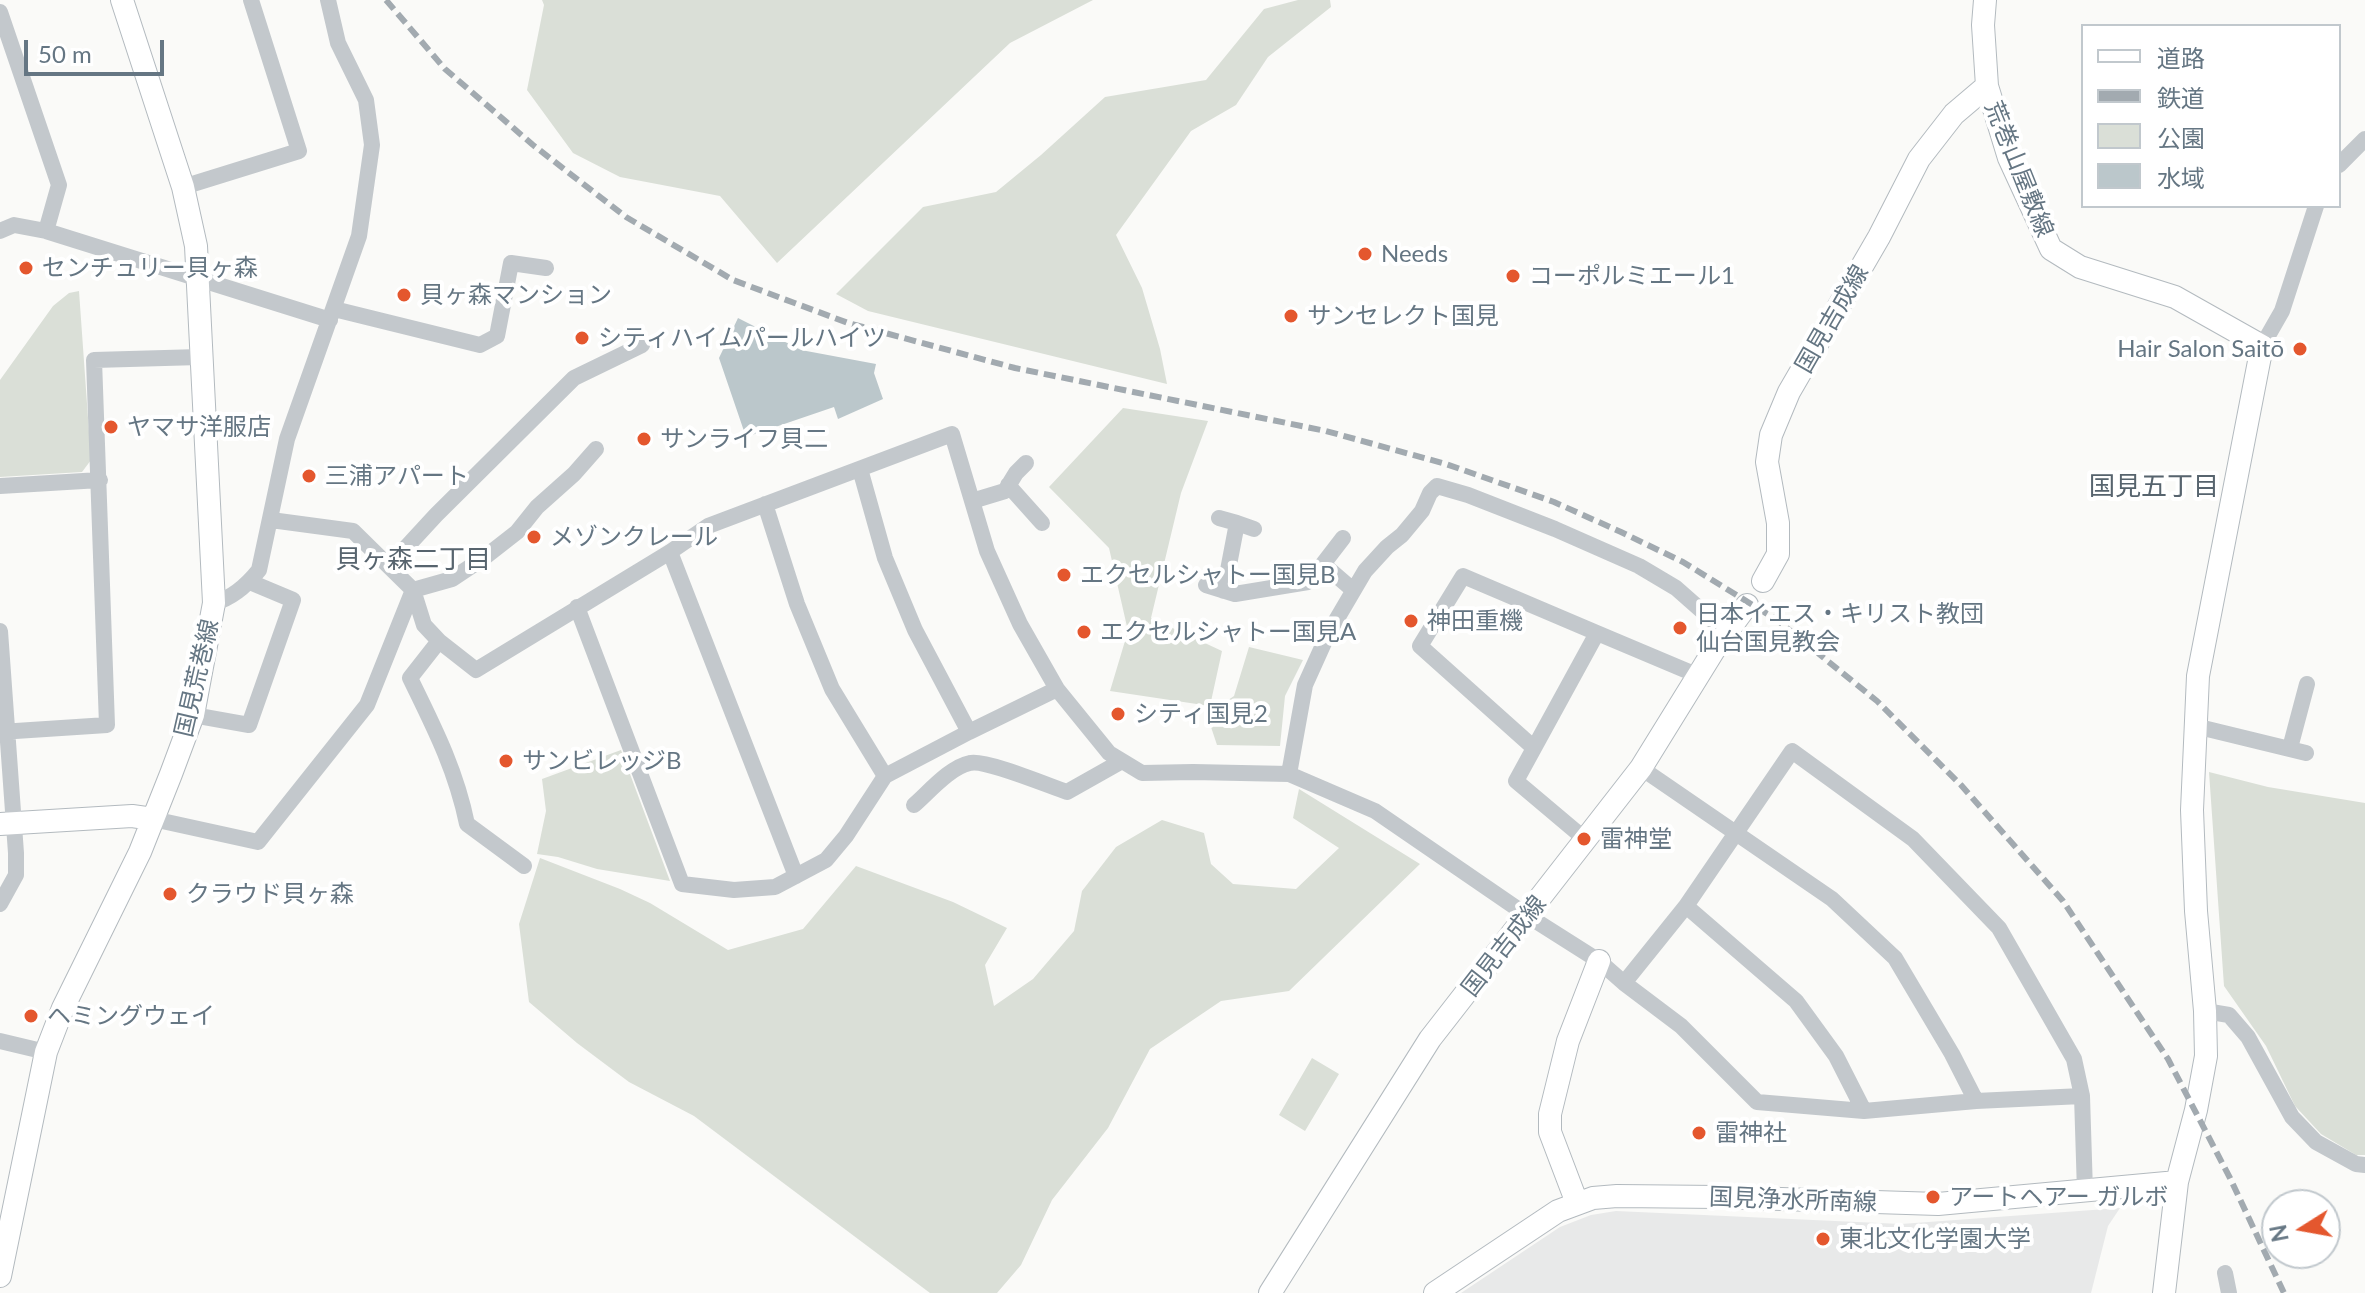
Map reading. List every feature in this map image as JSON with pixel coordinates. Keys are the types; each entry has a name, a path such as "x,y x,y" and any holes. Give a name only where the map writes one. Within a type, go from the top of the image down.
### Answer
{"street":[{"path":"122,0 183,187 196,246 214,603"},
{"path":"183,187 299,151 251,0"},
{"path":"193,715 249,725 293,600 250,582 259,570 287,439 359,236 372,145 366,100 338,43 328,0"},
{"name":"荒巻山屋敷線","path":"1985,0 1983,25 1987,86 2009,158 2051,249 2080,267 2175,297 2262,346"},
{"path":"0,12 59,185 46,231"},
{"name":"国見吉成線","path":"1763,581 1778,554 1778,523 1767,462 1771,435 1789,392 1879,237 1919,159 1954,114 1987,86"},
{"path":"2341,163 2365,139"},
{"path":"2164,1293 2177,1182 2206,1056 2192,810 2198,676 2262,346 2282,311 2315,208"},
{"path":"0,231 14,225 46,231 198,278 332,314 480,345 497,336 511,263 546,268"},
{"path":"389,566 574,378 642,345"},
{"path":"3,732 107,725 94,360 200,357"},
{"path":"271,520 353,531 413,590 424,625 476,670 708,526 952,434 987,551 1020,624 1057,689 1109,753 1142,773 1289,774 1375,811 1599,961 1681,1026 1757,1102 1864,1111 2082,1096"},
{"path":"413,590 452,579 485,557 517,532 595,448"},
{"path":"972,501 1005,491 1026,463"},
{"path":"860,469 885,558 909,615 969,732"},
{"path":"0,486 100,480"},
{"path":"1008,485 1042,523"},
{"path":"1289,774 1305,685 1328,634 1365,571 1402,535 1437,486 1555,529 1639,566 1676,588 1727,633"},
{"path":"765,504 797,604 832,689 885,776"},
{"path":"1219,518 1254,529"},
{"path":"1224,591 1237,523"},
{"path":"1206,585 1235,594 1308,582 1343,538"},
{"path":"670,552 796,876"},
{"path":"1323,564 1353,590"},
{"path":"1534,748 1420,646 1463,576 1699,676"},
{"name":"国見荒巻線","path":"0,1276 46,1052 63,1008 140,852 193,715 214,603 227,600 250,582"},
{"path":"6,824 132,816 258,842 367,705 413,590"},
{"name":"国見吉成線","path":"1270,1293 1430,1039 1641,768 1747,605"},
{"path":"577,607 682,884 734,890 775,887 826,860 846,836 885,776 1057,689"},
{"path":"0,631 6,824 16,853 16,875 0,904"},
{"path":"1586,840 1516,781 1597,633"},
{"path":"439,641 410,678 446,750 460,790 467,824 524,866"},
{"path":"2195,726 2298,751 2307,684"},
{"path":"1624,983 1686,906 1792,751 1913,839 1999,928 2074,1059 2082,1096 2085,1192"},
{"path":"914,805 946,776 971,762 989,765 1067,792 1122,761"},
{"path":"1641,768 1832,899 1895,958 1976,1101"},
{"path":"1686,906 1796,1001 1836,1056 1864,1111"},
{"path":"1577,1203 1550,1132 1550,1114 1568,1041 1599,961"},
{"path":"2205,1011 2229,1015 2248,1037 2292,1117 2316,1142 2356,1164 2365,1165"},
{"path":"0,1041 46,1052"},
{"name":"国見浄水所南線","path":"1435,1293 1542,1221 1593,1198 1617,1196 1938,1204 2177,1182"},
{"path":"2225,1273 2229,1293"}],"shaded area":[{"name":"東北文化学園大学","path":"2120,1208 2108,1226 2091,1293 1461,1293 1560,1227 1591,1215 1616,1211 1901,1224"}],"green space":[{"path":"542,0 1093,0 1010,43 777,263 720,196 620,177 573,153 527,90 544,5"},
{"path":"1298,0 1330,0 1331,7 1268,57 1236,105 1191,131 1116,235 1142,288 1167,384 868,311 836,294 923,207 996,192 1105,97 1206,80 1264,9"},
{"path":"79,291 91,460 82,472 0,477 0,380 53,306 69,293"},
{"path":"1123,408 1208,421 1181,493 1151,618 1222,651 1210,706 1110,691 1128,631 1109,548 1049,487"},
{"path":"1249,647 1303,660 1285,696 1280,746 1217,745 1211,727 1215,709 1234,696"},
{"path":"621,750 670,881 597,869 537,854 546,811 542,779"},
{"path":"2209,772 2268,787 2365,803 2365,1155 2356,1155 2321,1134 2295,1106 2266,1046 2224,986"},
{"path":"1299,789 1420,864 1289,991 1221,1001 1150,1049 1108,1128 1052,1200 1021,1265 997,1293 930,1293 694,1116 629,1082 529,1002 519,924 540,858 650,903 728,950 803,929 856,866 953,902 1007,928 985,965 994,1006 1033,979 1074,931 1082,891 1116,847 1162,820 1204,833 1211,864 1233,884 1296,889 1339,848 1293,818"},
{"path":"1312,1058 1339,1074 1305,1131 1279,1115"}],"water":[{"path":"738,318 801,350 876,364 874,373 883,399 838,419 834,407 746,437 719,358"}],"railway":[{"path":"386,0 445,69 533,145 626,217 733,280 848,323 1015,368 1326,431 1446,464 1554,502 1621,532 1683,562 1777,620 1877,701 1961,785 2063,901 2168,1059 2230,1178 2284,1293"}],"place":[{"name":"Needs","path":"1365,254"},
{"name":"センチュリー貝ヶ森","path":"26,268"},
{"name":"コーポルミエール1","path":"1513,276"},
{"name":"貝ヶ森マンション","path":"404,295"},
{"name":"サンセレクト国見","path":"1291,316"},
{"name":"シティハイムパールハイツ","path":"582,338"},
{"name":"Hair Salon Saitō","path":"2300,349"},
{"name":"ヤマサ洋服店","path":"111,427"},
{"name":"サンライフ貝二","path":"644,439"},
{"name":"三浦アパート","path":"309,476"},
{"name":"メゾンクレール","path":"534,537"},
{"name":"エクセルシャトー国見B","path":"1064,575"},
{"name":"神田重機","path":"1411,621"},
{"name":"日本イエス・キリスト教団 仙台国見教会","path":"1680,628"},
{"name":"エクセルシャトー国見A","path":"1084,632"},
{"name":"シティ国見2","path":"1118,714"},
{"name":"サンビレッジB","path":"506,761"},
{"name":"雷神堂","path":"1584,839"},
{"name":"クラウド貝ヶ森","path":"170,894"},
{"name":"ヘミングウェイ","path":"31,1016"},
{"name":"雷神社","path":"1699,1133"},
{"name":"アートヘアー ガルボ","path":"1933,1197"},
{"name":"東北文化学園大学","path":"1823,1239"}],"district":[{"name":"国見五丁目","path":"2154,487"},
{"name":"貝ヶ森二丁目","path":"413,560"}]}
